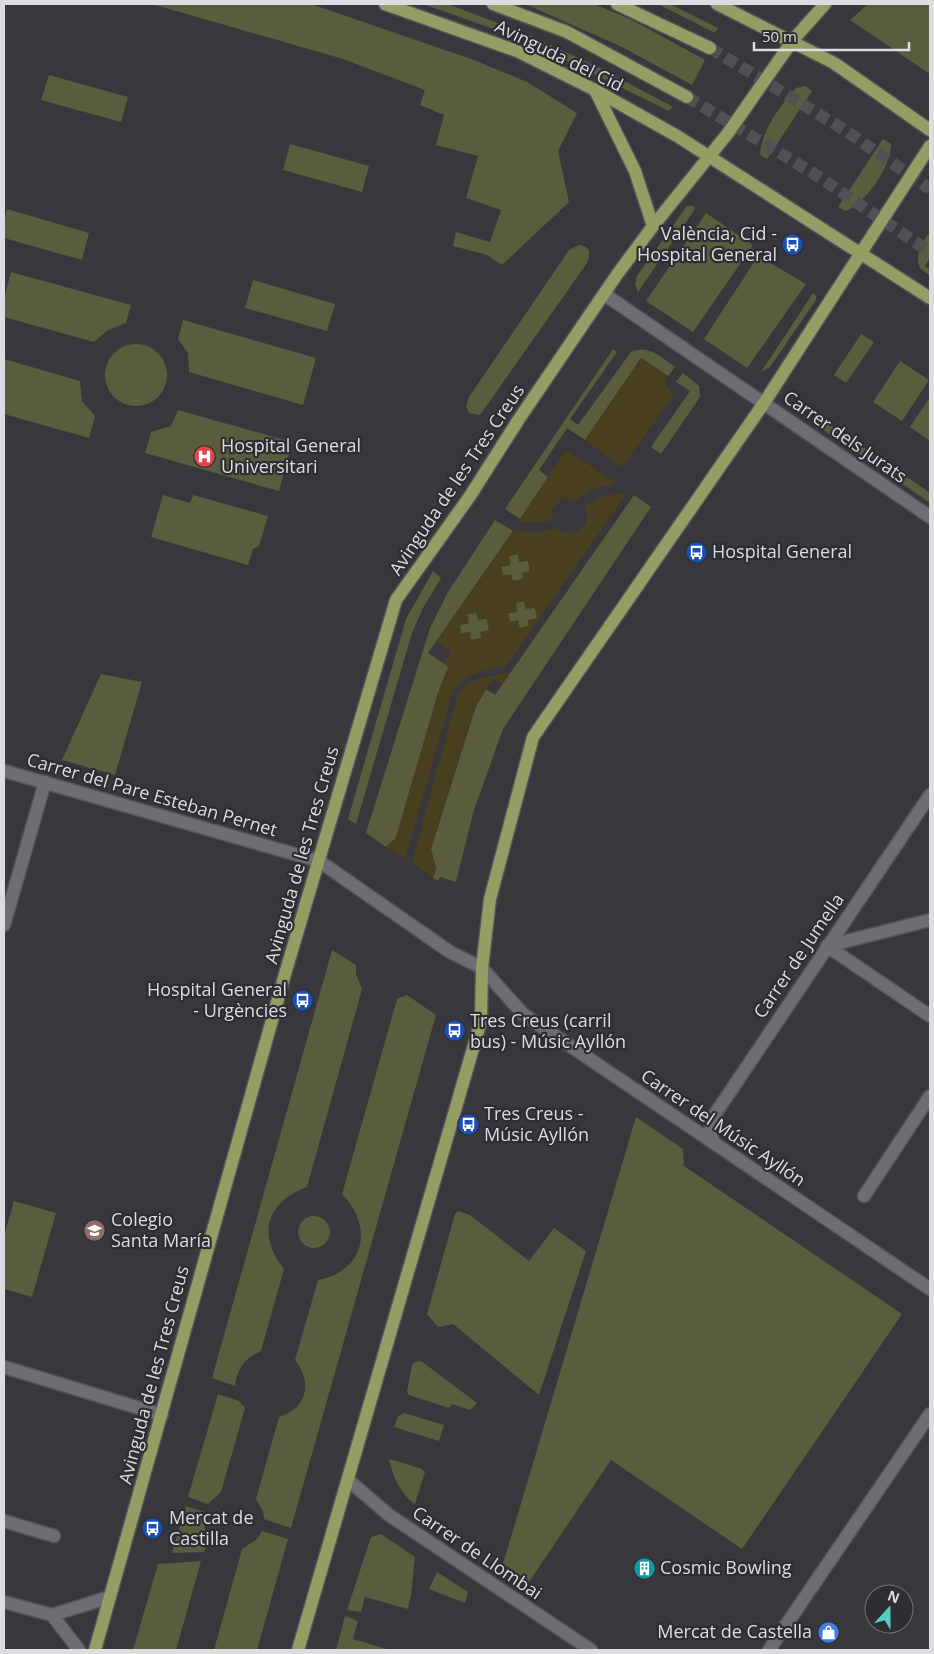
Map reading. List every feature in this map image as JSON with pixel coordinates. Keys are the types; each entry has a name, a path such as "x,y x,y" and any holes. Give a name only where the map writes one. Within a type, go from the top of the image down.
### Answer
{"main road":[{"name":"Avinguda del Cid","path":"386,4 517,51 595,90 677,136 930,298"},
{"name":"Avinguda del Cid","path":"493,4 567,32 687,97"},
{"path":"617,4 710,48"},
{"path":"717,4 792,40 834,63 930,130"},
{"path":"709,158 792,40 825,4"},
{"path":"595,90 635,171 653,226"},
{"path":"298,1650 481,1021 482,968 490,899 533,737 764,402 930,146"},
{"name":"Avinguda de les Tres Creus","path":"95,1650 319,861 396,600 470,496 519,419 604,294 653,226 709,158"}],"street":[{"path":"604,294 764,402"},
{"name":"Carrer dels Jurats","path":"764,402 930,517"},
{"name":"Carrer del Pare Esteban Pernet","path":"4,771 319,861 450,952 482,968"},
{"path":"4,925 44,782"},
{"name":"Carrer de Jumella","path":"713,1142 710,1130 715,1114 826,946 930,795"},
{"path":"826,946 930,920"},
{"path":"826,946 930,1016"},
{"name":"Carrer del Músic Ayllón","path":"482,968 523,1014 930,1289"},
{"path":"864,1196 930,1096"},
{"path":"4,1367 162,1415"},
{"path":"769,1650 930,1414"},
{"name":"Carrer de Llombai","path":"348,1480 389,1515 591,1650"},
{"path":"4,1521 54,1536"},
{"path":"4,1602 52,1615 110,1597"},
{"path":"52,1615 80,1650"}],"green space":[{"path":"152,4 311,4 474,60 527,82 577,113 558,151 569,202 502,265 487,255 453,246 456,232 490,242 501,210 466,198 478,156 436,145 444,115 420,105 425,90 343,59"},
{"path":"423,4 448,4 524,33 600,68 673,107 669,111 522,39"},
{"path":"525,4 594,4 632,20 705,60 692,85 620,46"},
{"path":"658,4 670,4 718,28 715,33"},
{"path":"868,4 930,4 930,74 850,20"},
{"path":"49,75 128,97 121,122 41,100"},
{"path":"805,86 812,91 767,159 760,155 764,136 778,110 796,88"},
{"path":"883,139 891,144 890,153 876,182 862,200 854,206 846,211 838,207"},
{"path":"290,144 369,166 362,192 283,170"},
{"path":"687,206 694,206 695,209 638,292 635,284 637,276"},
{"path":"7,209 89,233 82,260 4,238 4,222"},
{"path":"706,213 753,245 693,332 646,301"},
{"path":"930,231 930,258 925,266 930,270 930,276 921,269 918,254"},
{"path":"579,245 586,247 589,251 587,263 480,415 469,413 466,406 469,397 569,250"},
{"path":"758,256 806,284 747,368 704,339"},
{"path":"11,272 131,305 126,323 108,330 94,342 4,317 4,299"},
{"path":"253,280 335,304 327,331 245,308"},
{"path":"813,293 816,296 816,300 770,367 761,372"},
{"path":"183,320 316,358 303,405 189,372 188,353 178,339"},
{"path":"861,334 874,342 846,383 834,375"},
{"path":"136,344 148,346 158,353 165,363 167,375 165,387 158,397 148,404 136,406 124,404 114,397 107,387 105,375 107,363 114,353 124,346"},
{"path":"613,349 617,352 570,419 578,425 631,352 637,350 649,351 660,356 675,367 668,376 641,358 585,440 567,428 539,470 548,477 520,519 505,509"},
{"path":"4,359 80,381 82,401 95,416 89,438 4,414"},
{"path":"900,361 929,380 902,421 873,402"},
{"path":"683,373 699,386 700,397 661,454 651,447 690,391 676,382"},
{"path":"930,397 930,441 910,427"},
{"path":"178,410 292,442 279,491 145,453 151,432 171,426"},
{"path":"820,418 879,458 875,465 816,425"},
{"path":"886,462 930,493 930,503 881,469"},
{"path":"163,495 190,503 193,495 268,516 259,546 253,549 248,565 151,537"},
{"path":"634,495 651,507 503,729 474,810 456,882 440,877 438,881 433,878 436,869 431,849 476,706 486,689 495,695"},
{"path":"495,520 513,531 428,653 449,667 438,693 396,838 386,847 366,833 430,628 448,592"},
{"path":"518,554 528,561 530,572 523,579 513,581 503,575 501,566 510,565 509,556"},
{"path":"433,571 441,578 423,608 412,633 356,824 348,819 406,619"},
{"path":"524,601 535,607 537,618 530,626 520,628 510,622 508,613 517,612 516,603"},
{"path":"476,613 487,619 489,630 481,638 471,640 461,634 459,625 469,623 467,614"},
{"path":"101,674 142,682 115,775 62,760"},
{"path":"332,950 356,965 356,974 362,989 307,1187 293,1193 282,1201 270,1221 270,1244 284,1269 261,1351 250,1357 243,1364 235,1386 212,1378"},
{"path":"407,995 436,1015 291,1528 264,1519 263,1511 256,1499 279,1417 296,1408 304,1394 304,1377 295,1360 318,1280 334,1275 346,1267 355,1258 360,1246 361,1233 358,1220 352,1207 342,1194 397,999"},
{"path":"636,1117 683,1149 684,1166 902,1314 742,1549 611,1460 529,1582 503,1564"},
{"path":"14,1201 56,1213 32,1297 4,1289 4,1236"},
{"path":"458,1211 470,1215 529,1261 554,1228 586,1251 539,1395 453,1324 438,1327 427,1314 455,1214"},
{"path":"314,1216 325,1221 330,1232 325,1243 314,1248 303,1243 298,1232 303,1221"},
{"path":"421,1361 477,1403 470,1410 452,1404 449,1408 409,1395 407,1392 412,1365 415,1362"},
{"path":"218,1394 239,1401 245,1408 221,1492 208,1504 188,1497"},
{"path":"404,1413 444,1425 439,1441 394,1427 398,1416"},
{"path":"389,1459 420,1468 425,1472 415,1504 398,1485"},
{"path":"186,1506 204,1512 203,1522 208,1537 204,1552 172,1553"},
{"path":"262,1531 288,1539 257,1650 214,1650 242,1549 257,1539"},
{"path":"381,1534 415,1557 408,1609 365,1597 361,1612 347,1610 371,1537"},
{"path":"201,1561 176,1650 133,1650 158,1564"},
{"path":"437,1572 468,1592 465,1603 429,1589"},
{"path":"345,1616 358,1621 353,1639 390,1650 336,1650"}],"sand":[{"path":"641,358 668,376 666,387 674,395 622,467 585,440"},
{"path":"566,450 617,483 589,490 577,500 563,498 552,509 551,521 518,522"},
{"path":"627,493 506,666 470,676 453,691 405,859 386,847 396,838 438,693 448,667 443,663 451,652 436,642 513,531 541,532 555,528 562,532 575,532 585,525 587,520 584,506 602,496","holes":["518,554 519,562 528,561 530,571 522,573 523,580 513,581 511,574 503,575 501,567 510,565 509,556","524,601 526,609 535,608 537,618 528,620 529,626 520,628 518,620 510,622 508,613 517,612 516,603","476,613 478,620 487,619 489,630 480,632 481,638 471,640 470,632 461,633 460,625 469,623 467,614"]},
{"path":"510,672 502,684 493,678 476,706 470,722 431,849 436,869 433,878 412,862 457,697 461,690 473,682"}],"tunnel":[{"path":"710,48 843,129 930,189"},
{"path":"687,97 813,173 930,252"}],"place":[{"name":"València, Cid - Hospital General","path":"793,244"},
{"name":"Hospital General Universitari","path":"205,456"},
{"name":"Hospital General","path":"696,552"},
{"name":"Hospital General - Urgències","path":"303,1000"},
{"name":"Tres Creus (carril bus) - Músic Ayllón","path":"454,1031"},
{"name":"Tres Creus - Músic Ayllón","path":"468,1124"},
{"name":"Colegio Santa María","path":"95,1230"},
{"name":"Mercat de Castilla","path":"153,1528"},
{"name":"Cosmic Bowling","path":"644,1568"},
{"name":"Mercat de Castella","path":"828,1632"}]}
